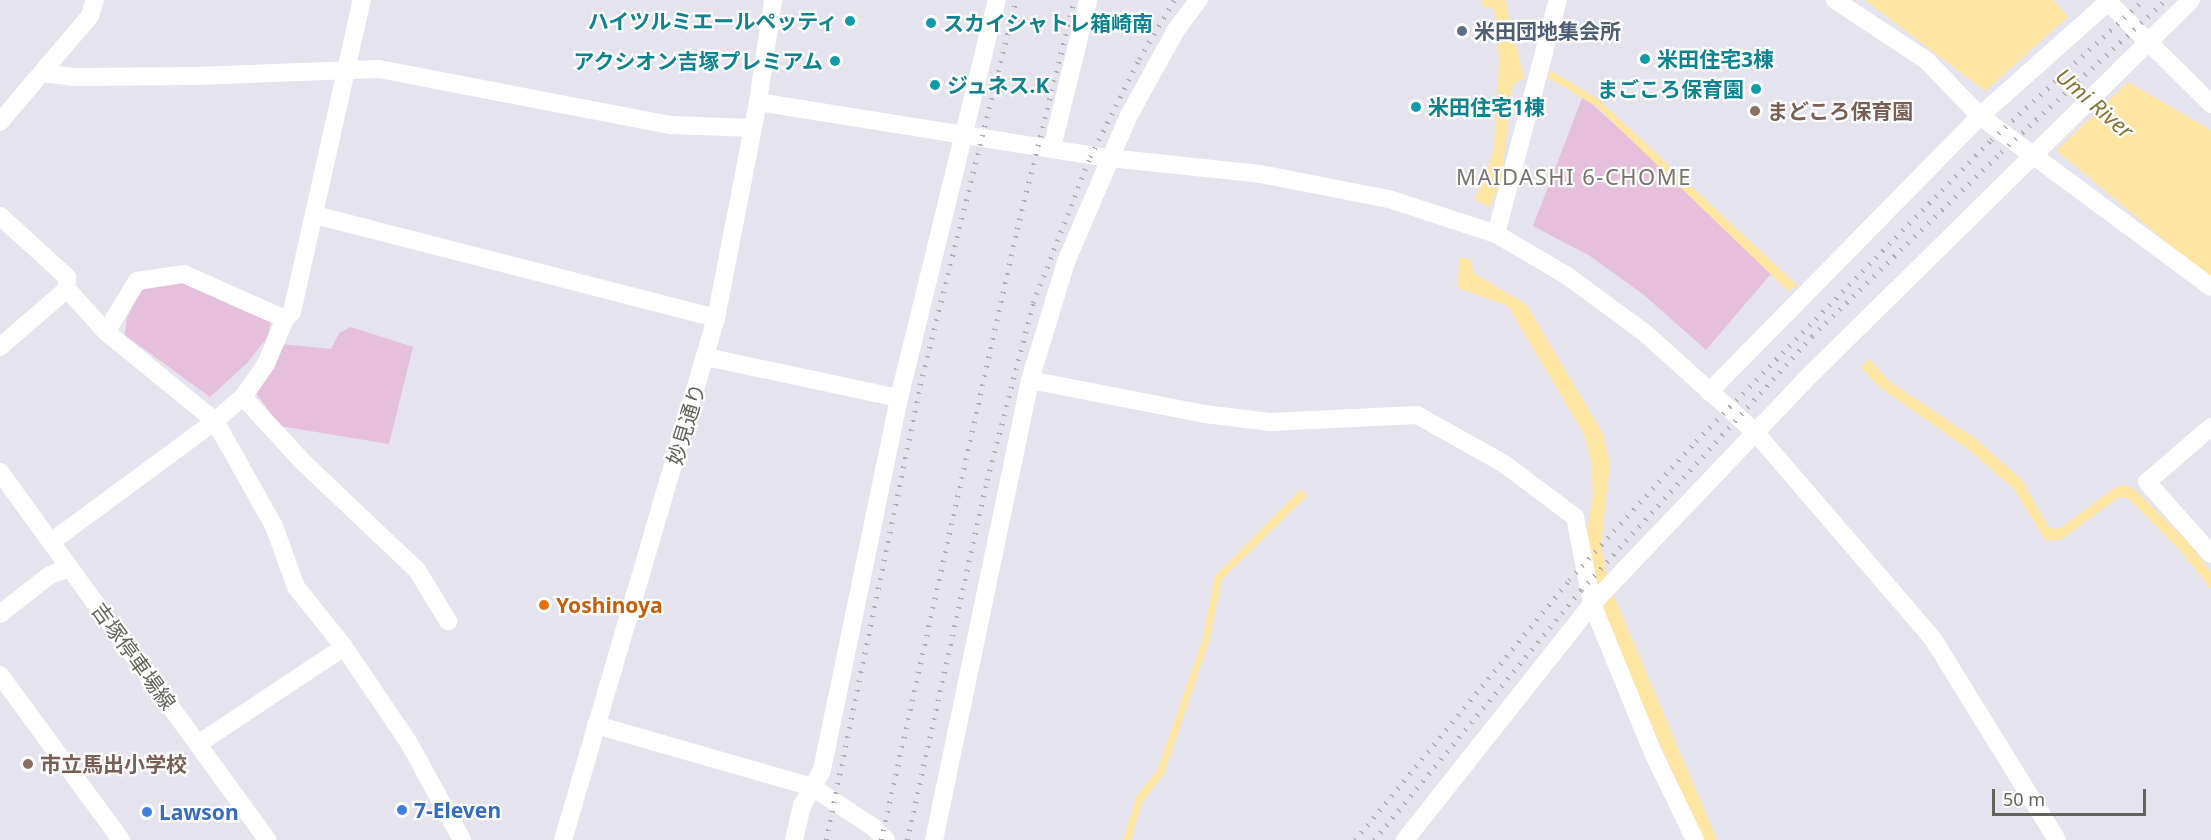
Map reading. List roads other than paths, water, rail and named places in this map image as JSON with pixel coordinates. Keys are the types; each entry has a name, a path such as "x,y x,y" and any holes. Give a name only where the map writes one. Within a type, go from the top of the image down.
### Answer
{"street":[{"path":"0,122 90,16 95,0"},
{"path":"51,542 215,421 243,397 266,364 285,319 292,312 348,71 362,0"},
{"name":"妙見通り","path":"563,840 716,318 758,102 773,0"},
{"path":"794,840 802,806 822,770 899,398 997,0"},
{"path":"1052,148 1088,0"},
{"path":"934,840 1030,380 1066,261 1109,158 1176,30 1199,0"},
{"path":"1496,234 1558,0"},
{"path":"1835,0 1927,61 2211,287"},
{"path":"1406,840 1592,604 1755,432 2191,0"},
{"path":"1709,392 1987,111 2106,3 2142,47 2211,104"},
{"path":"42,73 76,77 379,69 671,125 753,128"},
{"path":"758,102 1109,158 1260,174 1389,198 1496,234 1566,275 1627,320 1755,432 1933,639 2057,840"},
{"path":"315,215 716,318"},
{"path":"0,216 67,277 67,289 106,332 215,421 274,525 296,587 344,647 409,743 462,840"},
{"path":"106,332 137,281 184,274 285,319"},
{"path":"0,347 67,289"},
{"path":"706,357 899,398"},
{"path":"1030,380 1205,414 1269,422 1417,415 1503,463 1575,517 1592,604 1654,755 1695,840"},
{"path":"243,397 303,462 417,570 448,621"},
{"path":"2211,427 2147,482 2211,554"},
{"name":"吉塚停車場線","path":"0,472 267,840"},
{"path":"0,614 50,575 69,567"},
{"path":"198,744 344,647"},
{"path":"0,675 121,840"},
{"path":"596,725 812,788 873,827 886,840"}],"water":[{"path":"1481,0 1505,0 1524,79 1513,84 1501,181 1489,207 1474,199 1486,177 1494,147 1499,61 1494,8 1484,8"},
{"name":"Umi River","path":"1865,0 2053,0 2128,82 2211,130 2211,279 1985,91"},
{"path":"1550,70 1598,99 1797,285 1789,292 1596,106 1548,78"},
{"path":"1459,257 1472,260 1473,273 1526,304 1602,432 1610,463 1601,546 1608,582 1717,840 1703,840 1605,622 1581,539 1588,525 1593,494 1591,460 1584,434 1508,306 1458,288"},
{"path":"1869,359 1889,381 1976,439 2022,480 2049,528 2059,529 2116,487 2126,485 2135,490 2188,542 2211,572 2211,589 2180,550 2128,498 2119,497 2061,540 2046,541 2014,489 1968,449 1881,388 1861,368"},
{"path":"1301,489 1307,496 1222,579 1209,641 1164,774 1142,802 1131,840 1123,840 1137,795 1157,771 1202,641 1215,576"}],"railway":[{"path":"826,840 920,385 1016,0"},
{"path":"881,840 1017,229 1074,0"},
{"path":"907,840 987,480 1033,303 1090,157 1139,59 1174,0"},
{"path":"1355,840 1569,580 1696,441 1991,140 2143,0"},
{"path":"1374,840 1581,590 1812,336 2001,152 2166,0"}],"place":[{"name":"ハイツルミエールペッティ","path":"850,21"},
{"name":"スカイシャトレ箱崎南","path":"931,23"},
{"name":"米田団地集会所","path":"1462,31"},
{"name":"米田住宅3棟","path":"1645,59"},
{"name":"アクシオン吉塚プレミアム","path":"835,61"},
{"name":"ジュネス.K","path":"935,85"},
{"name":"まごころ保育園","path":"1756,89"},
{"name":"米田住宅1棟","path":"1416,107"},
{"name":"まどころ保育園","path":"1755,111"},
{"name":"Yoshinoya","path":"544,605"},
{"name":"市立馬出小学校","path":"28,764"},
{"name":"7-Eleven","path":"402,810"},
{"name":"Lawson","path":"147,812"}],"district":[{"name":"MAIDASHI 6-CHOME","path":"1574,177"}]}
